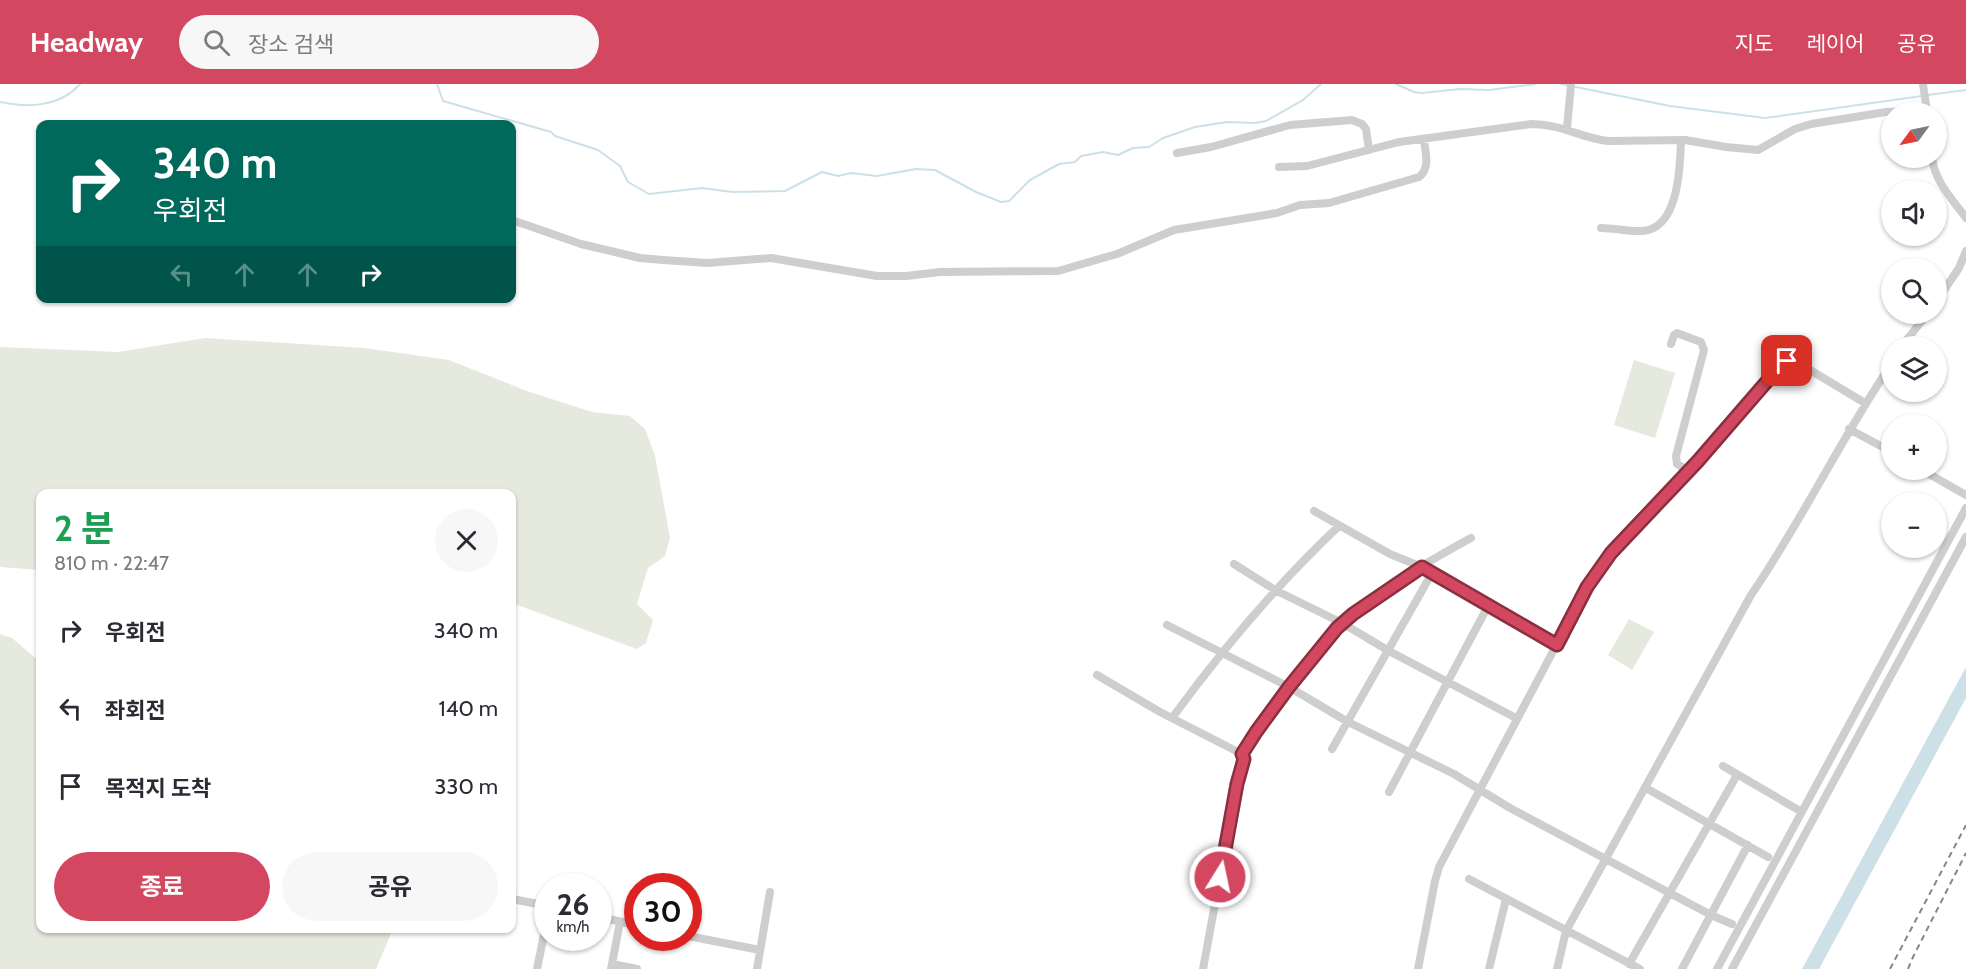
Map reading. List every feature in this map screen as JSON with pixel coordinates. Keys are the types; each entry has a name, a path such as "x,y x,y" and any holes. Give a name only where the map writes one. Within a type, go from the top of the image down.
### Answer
{"street":[{"path":"1567,128 1571,84"},
{"path":"1923,87 1925,102"},
{"path":"1279,167 1307,166 1400,142 1531,124 1567,128 1608,141 1681,140 1758,150 1795,129 1811,124 1881,113"},
{"path":"1177,153 1211,147 1290,125 1352,120 1362,124 1365,129 1370,150"},
{"path":"516,221 581,244 640,258 707,263 771,258 877,276 940,272 1058,271 1117,254 1174,230 1277,213 1300,205 1329,203 1419,177 1425,173 1427,167 1424,139"},
{"path":"1601,228 1645,231 1661,224 1670,210 1676,190 1681,140"},
{"path":"1935,168 1948,195 1966,218"},
{"path":"1947,286 1959,268 1966,251"},
{"path":"1910,336 1920,324"},
{"path":"1671,344 1677,333 1696,339 1704,345 1675,460 1684,468 1690,469"},
{"path":"1419,969 1439,867 1516,718 1597,570 1784,362 1805,367 1865,403"},
{"path":"1557,969 1566,931 1605,859 1751,595 1771,567 1849,429 1881,379"},
{"path":"1849,429 1881,446"},
{"path":"1940,480 1966,495"},
{"path":"1717,969 1966,508"},
{"path":"1314,511 1389,554 1422,567 1557,645"},
{"path":"1172,718 1222,652 1275,590 1339,526"},
{"path":"1732,969 1966,537"},
{"path":"1242,754 1289,687 1342,623 1398,582 1471,538"},
{"path":"1234,564 1275,590 1342,623 1389,651 1516,718"},
{"path":"1332,749 1432,573"},
{"path":"1389,792 1488,606"},
{"path":"1167,625 1289,687 1348,722 1410,752 1605,859 1732,924"},
{"path":"1096,675 1242,754 1244,759 1237,784 1203,969"},
{"path":"1723,766 1802,812"},
{"path":"1629,964 1737,775"},
{"path":"1646,788 1768,857"},
{"path":"1682,969 1748,845"},
{"path":"1469,879 1640,969"},
{"path":"757,969 770,892"},
{"path":"1489,969 1506,899"},
{"path":"516,900 534,903"},
{"path":"612,920 624,923"},
{"path":"620,922 611,967 637,969"},
{"path":"702,939 760,950"},
{"path":"537,969 541,951"}],"shaded area":[{"path":"205,338 364,348 449,360 527,391 592,412 630,416 645,429 655,456 670,538 665,556 648,568 637,604 653,620 646,643 637,649 516,604 516,489 36,489 36,570 0,567 0,347 118,352"},
{"path":"1634,360 1675,373 1655,438 1614,425"},
{"path":"1629,619 1654,632 1632,670 1608,655"},
{"path":"0,634 12,638 36,659 36,933 391,933 376,969 0,969"},
{"path":"1966,667 1966,698 1819,969 1802,969"}],"waterway":[{"path":"0,102 22,105 43,104 63,97 80,84"},
{"path":"437,84 443,101 509,120"},
{"path":"516,122 551,132 555,136 598,150 620,166 628,182 649,194 702,188 732,192 785,191 822,172 838,176 851,173 877,176 916,169 935,170 976,192 1001,202 1009,201 1030,180 1059,164 1075,162 1081,156 1103,152 1118,155 1133,148 1149,147 1163,138 1195,127 1227,122 1266,121 1303,100 1321,84"},
{"path":"1396,84 1422,93 1460,89 1489,90 1536,84"},
{"path":"1561,84 1670,106 1765,118 1922,96"},
{"path":"1928,95 1966,90"}],"railway":[{"path":"1890,969 1966,825"},
{"path":"1908,969 1966,853"}],"route":[{"path":"1220,877 1237,784 1244,759 1242,754 1289,687 1337,628 1353,614 1422,567 1557,645 1597,570 1698,461 1759,388 1787,361"}]}
